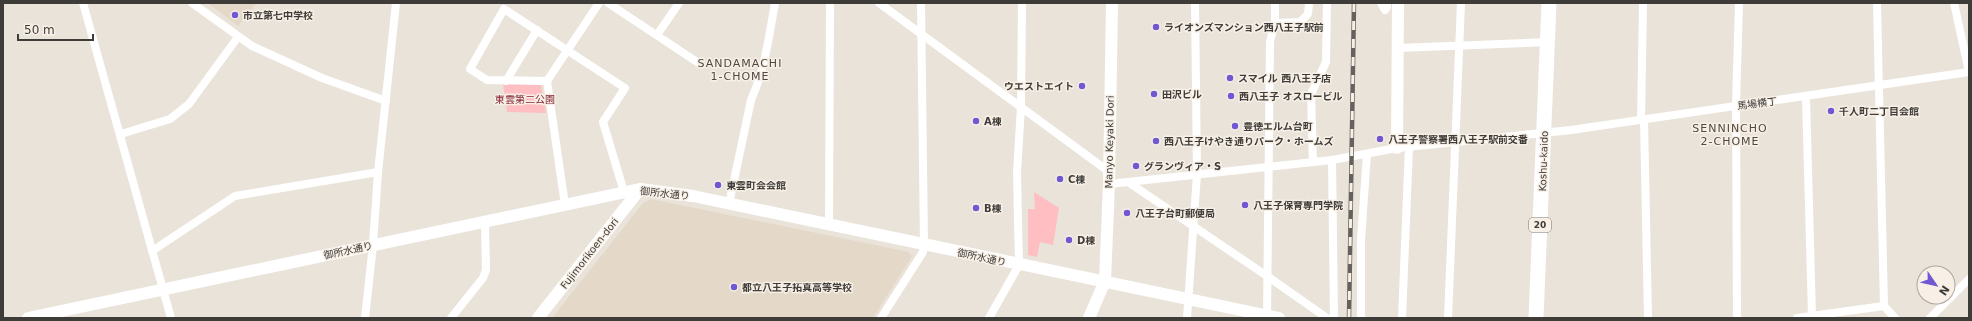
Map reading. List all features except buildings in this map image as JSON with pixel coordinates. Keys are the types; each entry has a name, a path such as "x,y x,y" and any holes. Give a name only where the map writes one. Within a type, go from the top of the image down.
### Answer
{"highway":[{"name":"Koshu-kaido","path":"1536,318 1549,3"}],"street":[{"path":"83,3 171,318"},
{"path":"192,3 252,46 322,78 386,101"},
{"path":"365,318 373,245 378,172 396,3"},
{"path":"565,205 547,81 599,3"},
{"path":"608,3 700,64"},
{"path":"657,35 679,3"},
{"path":"729,204 751,100 758,86 768,47 775,3"},
{"path":"829,225 830,3"},
{"path":"879,3 1108,171"},
{"path":"881,318 923,252 924,245 921,3"},
{"path":"989,318 1019,265 1017,173 1022,3"},
{"name":"Manyo Keyaki Dori","path":"1105,281 1109,184 1108,171 1112,3"},
{"path":"1187,318 1197,174 1196,3"},
{"path":"1271,318 1267,276 1268,166 1270,41 1275,23 1275,3"},
{"path":"1275,23 1300,22 1308,14 1309,3"},
{"path":"1313,162 1311,94 1326,62 1327,3"},
{"path":"1398,3 1398,48 1403,148 1402,318"},
{"path":"1448,318 1461,3"},
{"path":"1643,3 1642,119 1648,318"},
{"path":"1737,318 1736,105 1739,3"},
{"path":"1877,3 1884,306 1895,318"},
{"path":"1954,3 1969,72"},
{"path":"547,81 486,80 470,69 504,9 625,88 603,122 624,192"},
{"path":"506,81 537,30"},
{"path":"120,134 170,119 189,104 238,37"},
{"path":"1398,48 1548,42"},
{"name":"馬場横丁","path":"1109,184 1332,160 1403,148 1571,130 1736,105 1806,97 1969,72"},
{"path":"1806,97 1812,316"},
{"path":"1361,318 1361,240 1366,154"},
{"path":"1332,160 1334,318"},
{"path":"152,251 235,196 378,172"},
{"path":"1128,182 1327,318"},
{"name":"御所水通り","path":"28,318 640,189 693,196 1019,265 1105,281 1271,318"},
{"name":"Fujimorikoen-dori","path":"538,318 640,189"},
{"path":"451,318 483,278 486,270 485,222"},
{"path":"1930,318 1969,280"},
{"path":"1089,318 1105,281"},
{"path":"1797,318 1884,306"}],"shaded area":[{"name":"市立第七中学校","path":"208,3 256,3 238,26"},
{"name":"都立八王子拓真高等学校","path":"651,199 909,252 912,256 873,318 552,318 643,203"}],"green space":[{"name":"東雲第二公園","path":"503,84 541,85 546,113 507,112"},
{"path":"1034,192 1059,208 1053,245 1040,242 1037,257 1028,255 1028,209 1035,209"}],"railway":[{"path":"1349,318 1354,3"}],"place":[{"name":"市立第七中学校","path":"235,15"},
{"name":"ライオンズマンション西八王子駅前","path":"1156,27"},
{"name":"スマイル 西八王子店","path":"1230,78"},
{"name":"ウエストエイト","path":"1082,86"},
{"name":"田沢ビル","path":"1154,94"},
{"name":"西八王子 オスロービル","path":"1231,96"},
{"name":"千人町二丁目会館","path":"1831,111"},
{"name":"A棟","path":"976,121"},
{"name":"豊徳エルム台町","path":"1235,126"},
{"name":"八王子警察署西八王子駅前交番","path":"1380,139"},
{"name":"西八王子けやき通りパーク・ホームズ","path":"1156,141"},
{"name":"グランヴィア・S","path":"1136,166"},
{"name":"C棟","path":"1060,179"},
{"name":"東雲町会会館","path":"718,185"},
{"name":"八王子保育専門学院","path":"1245,205"},
{"name":"B棟","path":"976,208"},
{"name":"八王子台町郵便局","path":"1127,213"},
{"name":"D棟","path":"1069,240"},
{"name":"都立八王子拓真高等学校","path":"734,287"}],"district":[{"name":"SANDAMACHI 1-CHOME","path":"740,69"},
{"name":"SENNINCHO 2-CHOME","path":"1730,134"}]}
